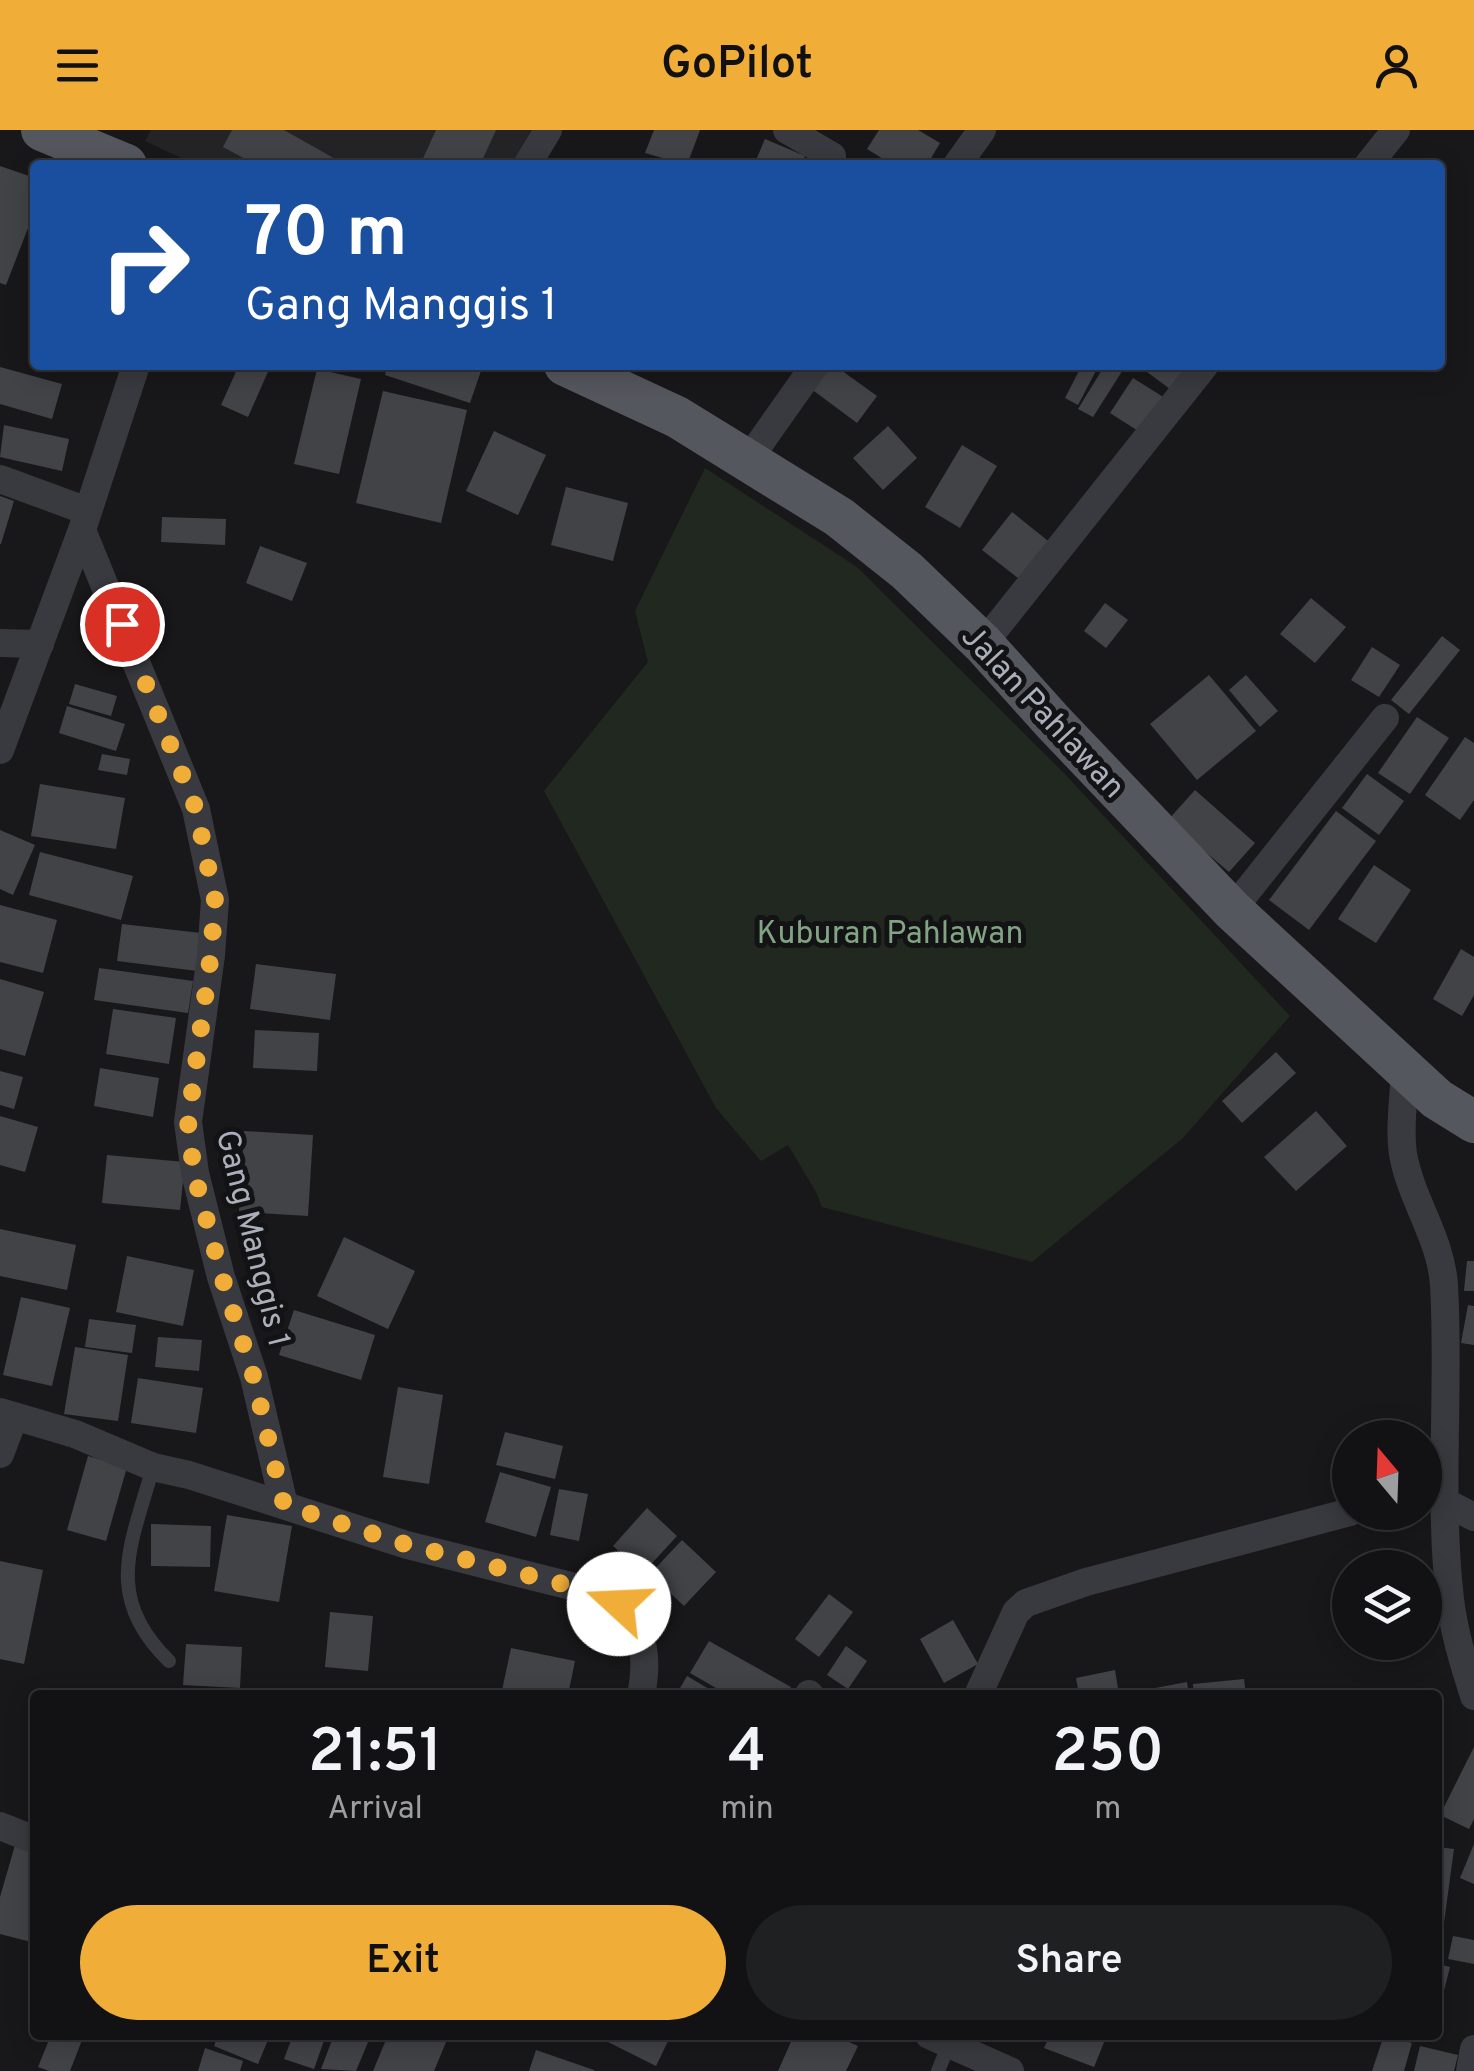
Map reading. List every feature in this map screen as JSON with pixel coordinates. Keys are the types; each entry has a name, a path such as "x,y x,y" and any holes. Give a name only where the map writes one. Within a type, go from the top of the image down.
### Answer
{"main road":[{"path":"42,130 114,160"},
{"name":"Jalan Pahlawan","path":"576,370 677,417 748,460 839,517 907,571 983,644 1232,910 1437,1099 1474,1122"}],"street":[{"path":"529,160 548,130"},
{"path":"788,130 832,156"},
{"path":"960,160 982,130"},
{"path":"1372,160 1396,130"},
{"path":"0,750 134,370"},
{"path":"748,460 812,370"},
{"path":"983,644 1201,370"},
{"path":"0,479 84,520"},
{"name":"Gang Manggis 1","path":"84,520 196,809 212,882 215,900 211,954 188,1122 194,1173 254,1378 284,1505"},
{"path":"0,643 40,644"},
{"path":"1232,910 1384,718"},
{"path":"1405,1070 1403,1152 1413,1188 1438,1246 1444,1281 1440,1420"},
{"path":"0,1454 7,1415 75,1434 153,1467 408,1545 595,1592 619,1604 635,1624 644,1653 641,1690"},
{"path":"1442,1496 1474,1517"},
{"path":"980,1690 1016,1612 1026,1603 1086,1582 1332,1517"},
{"path":"1442,1529 1458,1647 1474,1696"},
{"path":"0,1826 30,1838"},
{"path":"939,2040 1010,2071"},
{"path":"1470,2071 1474,2049"}],"lane":[{"path":"153,1467 125,1566 128,1594 139,1619 169,1662"},
{"path":"938,2071 939,2040"}],"shaded area":[{"path":"151,130 531,130 514,160 185,160 145,141"}],"green space":[{"name":"Kuburan Pahlawan","path":"705,468 857,567 1063,772 1290,1016 1183,1138 1032,1262 822,1207 788,1145 761,1161 716,1108 544,791 648,662 635,611"}],"building":[{"path":"232,130 284,130 337,160 247,160 223,147"},
{"path":"436,130 496,130 482,160 422,160"},
{"path":"654,130 700,130 689,160 670,160 645,153"},
{"path":"879,130 918,130 940,143 930,160 885,160 867,149"},
{"path":"765,139 805,156 803,160 756,160"},
{"path":"0,166 30,176 30,223 6,285 0,283"},
{"path":"0,367 62,384 52,419 0,404"},
{"path":"237,370 269,370 248,417 221,405"},
{"path":"317,370 361,379 339,474 294,464"},
{"path":"386,370 481,370 470,403 385,375"},
{"path":"823,370 841,370 877,396 857,423 810,388"},
{"path":"1079,370 1096,370 1078,405 1065,398"},
{"path":"1102,370 1123,370 1093,417 1078,409"},
{"path":"1144,370 1184,370 1170,389"},
{"path":"1133,378 1168,400 1146,436 1110,413"},
{"path":"383,391 467,410 441,523 356,503"},
{"path":"4,425 69,439 62,471 0,457"},
{"path":"888,426 917,458 883,490 853,458"},
{"path":"494,431 546,455 518,515 466,491"},
{"path":"962,445 997,466 960,528 925,507"},
{"path":"566,487 628,503 613,561 551,545"},
{"path":"0,496 14,501 1,544 0,544"},
{"path":"1012,512 1052,544 1023,582 982,550"},
{"path":"162,517 226,519 225,545 161,542"},
{"path":"260,546 307,563 292,601 246,583"},
{"path":"1311,598 1346,627 1315,663 1280,634"},
{"path":"1105,603 1128,620 1106,648 1084,631"},
{"path":"1442,636 1460,650 1409,714 1391,700"},
{"path":"1372,647 1400,665 1379,697 1351,680"},
{"path":"1209,675 1256,731 1197,780 1150,724"},
{"path":"1246,675 1278,711 1260,727 1229,690"},
{"path":"75,684 117,696 111,716 69,704"},
{"path":"67,706 125,724 116,751 59,733"},
{"path":"1417,717 1449,738 1410,794 1378,773"},
{"path":"1465,737 1474,743 1474,800 1460,820 1425,795"},
{"path":"102,754 130,759 127,775 98,770"},
{"path":"1367,774 1404,801 1379,835 1342,808"},
{"path":"40,784 125,798 116,849 31,836"},
{"path":"1195,790 1255,843 1229,872 1168,820"},
{"path":"1336,811 1376,841 1309,930 1269,900"},
{"path":"0,830 35,845 13,895 0,889"},
{"path":"40,852 133,876 121,920 29,895"},
{"path":"1374,865 1411,890 1376,943 1338,919"},
{"path":"0,905 57,920 43,973 0,962"},
{"path":"122,924 201,933 197,971 117,961"},
{"path":"1461,949 1474,957 1474,995 1462,1016 1433,999"},
{"path":"256,964 336,974 330,1020 250,1009"},
{"path":"99,968 193,981 188,1013 94,1000"},
{"path":"0,979 44,992 25,1056 0,1049"},
{"path":"113,1009 176,1018 169,1064 106,1054"},
{"path":"255,1030 319,1033 317,1071 253,1068"},
{"path":"1276,1052 1296,1073 1242,1123 1222,1101"},
{"path":"100,1068 159,1078 153,1117 94,1106"},
{"path":"0,1071 23,1077 14,1109 0,1105"},
{"path":"1316,1111 1347,1146 1296,1191 1264,1157"},
{"path":"0,1116 38,1127 25,1172 0,1165"},
{"path":"244,1131 313,1135 308,1216 239,1212"},
{"path":"107,1155 185,1162 180,1210 102,1203"},
{"path":"0,1229 76,1245 67,1290 0,1276"},
{"path":"344,1237 415,1271 388,1329 317,1296"},
{"path":"127,1256 194,1270 183,1326 116,1312"},
{"path":"1467,1261 1474,1261 1474,1291 1464,1291"},
{"path":"21,1297 70,1308 52,1386 3,1375"},
{"path":"1468,1305 1474,1306 1474,1345 1461,1343"},
{"path":"294,1310 375,1335 361,1380 279,1355"},
{"path":"89,1319 136,1325 132,1353 85,1347"},
{"path":"158,1337 202,1340 199,1371 155,1367"},
{"path":"75,1347 128,1355 118,1421 64,1414"},
{"path":"138,1378 203,1388 196,1433 131,1423"},
{"path":"398,1387 443,1395 429,1484 383,1477"},
{"path":"505,1432 563,1446 555,1479 496,1465"},
{"path":"88,1456 127,1467 106,1541 67,1530"},
{"path":"500,1472 551,1487 536,1537 485,1522"},
{"path":"559,1489 588,1494 579,1541 550,1535"},
{"path":"647,1508 677,1536 643,1573 613,1546"},
{"path":"227,1515 292,1526 279,1602 214,1591"},
{"path":"151,1524 211,1526 210,1567 151,1566"},
{"path":"682,1540 716,1572 684,1606 650,1574"},
{"path":"0,1561 43,1570 24,1664 0,1659"},
{"path":"829,1594 853,1612 819,1657 795,1639"},
{"path":"330,1612 373,1616 368,1671 325,1667"},
{"path":"953,1620 978,1664 944,1683 920,1639"},
{"path":"709,1641 791,1687 719,1690 690,1673"},
{"path":"186,1644 242,1647 240,1688 183,1685"},
{"path":"846,1646 867,1661 848,1689 827,1675"},
{"path":"511,1648 575,1661 569,1690 502,1690"},
{"path":"1115,1670 1118,1690 1078,1690 1076,1678"},
{"path":"687,1676 711,1690 679,1690"},
{"path":"1244,1679 1245,1690 1194,1690 1193,1684"},
{"path":"1187,1682 1188,1690 1150,1690"},
{"path":"1474,1747 1474,1819 1469,1829 1442,1816"},
{"path":"1474,1844 1474,1884 1460,1878"},
{"path":"15,1845 30,1850 30,1942 0,1934 0,1897"},
{"path":"1442,1848 1454,1849 1442,1930"},
{"path":"1453,1936 1474,1940 1474,1964 1448,1959"},
{"path":"1442,1965 1450,1967 1442,1998"},
{"path":"49,2040 82,2040 70,2071 38,2067"},
{"path":"216,2040 268,2040 258,2064 214,2046"},
{"path":"291,2040 324,2040 314,2069 284,2059"},
{"path":"332,2040 369,2040 356,2071 321,2069"},
{"path":"386,2040 447,2040 434,2071 373,2071"},
{"path":"604,2040 669,2040 656,2066"},
{"path":"792,2040 844,2040 858,2046 846,2071 778,2071"},
{"path":"1048,2040 1105,2040 1094,2067 1044,2048"},
{"path":"1382,2040 1412,2043 1404,2071 1372,2071"},
{"path":"1420,2046 1458,2055 1454,2071 1414,2071"},
{"path":"205,2048 243,2061 240,2071 198,2071"},
{"path":"536,2050 594,2070 594,2071 529,2071"}],"route":[{"path":"122,624 196,809 215,900 188,1122 194,1173 254,1378 284,1505 408,1545 595,1592 619,1604"}]}
